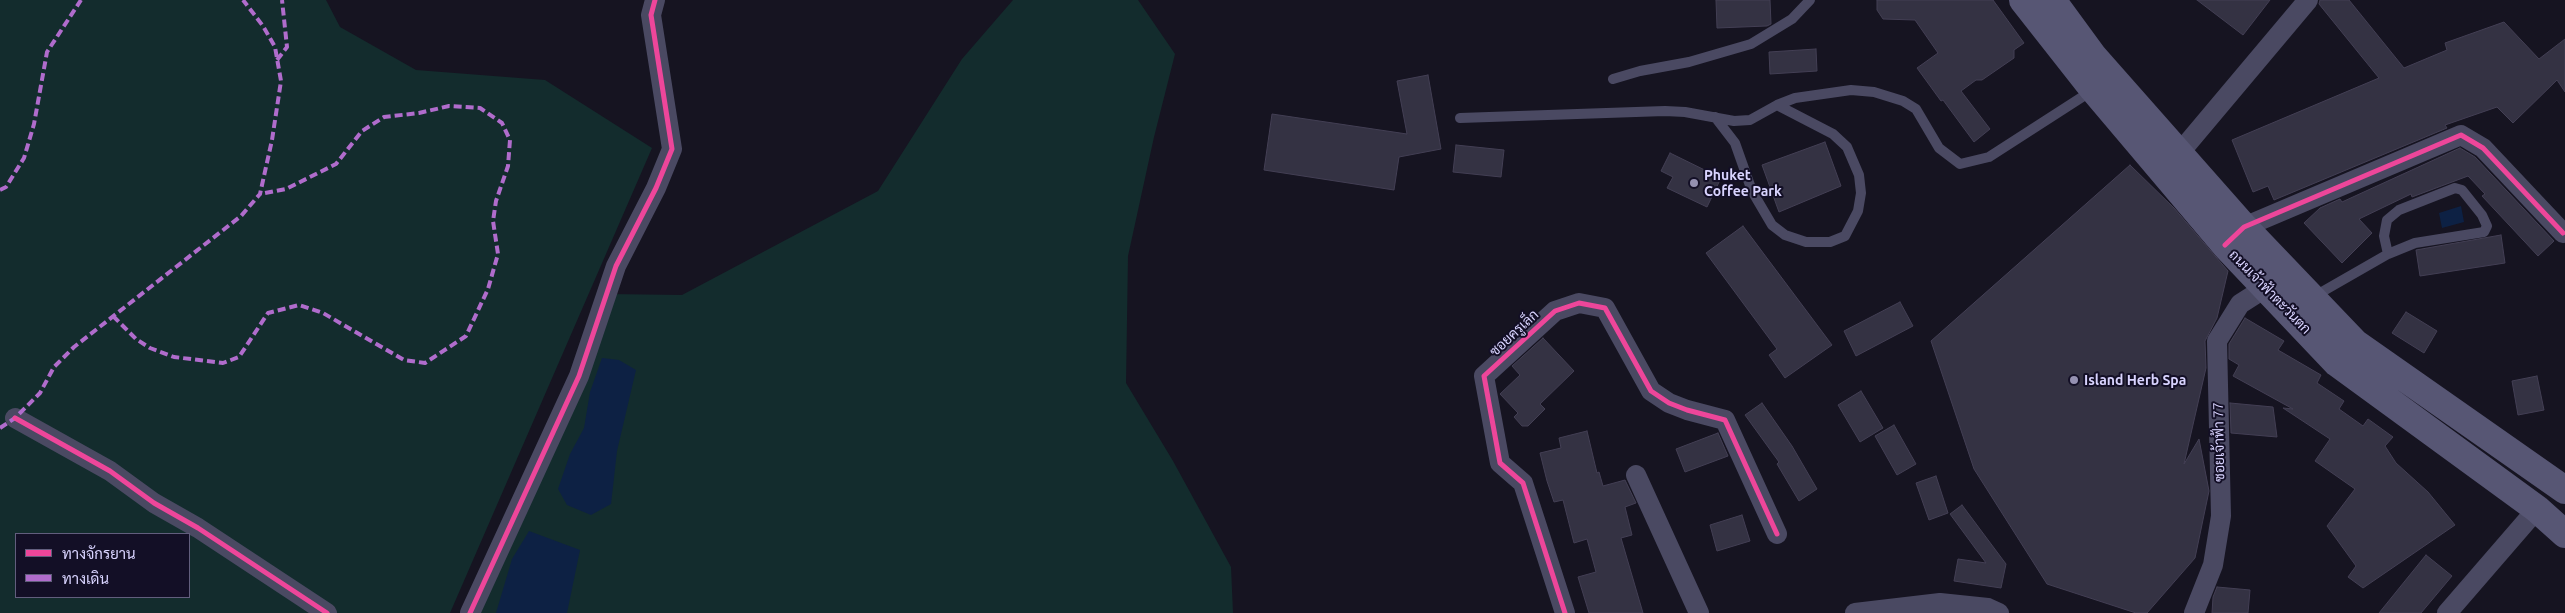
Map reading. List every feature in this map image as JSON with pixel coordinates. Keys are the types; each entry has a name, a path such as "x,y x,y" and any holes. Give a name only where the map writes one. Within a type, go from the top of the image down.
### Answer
{"main road":[{"name":"ถนนเจ้าฟ้าตะวันตก","path":"2023,0 2093,89 2171,162"},
{"name":"ถนนเจ้าฟ้าตะวันตก","path":"2052,0 2171,162 2235,236 2300,304 2565,490"},
{"name":"ถนนเจ้าฟ้าตะวันตก","path":"2235,236 2265,288 2300,304 2338,363 2537,509 2565,534"}],"street":[{"path":"470,613 579,376 616,266 656,188 672,149 651,15 655,0"},
{"path":"2171,162 2308,0"},
{"path":"2235,236 2462,135 2483,148 2563,233"},
{"name":"ซอยเจ้าฟ้า 77","path":"2194,613 2213,565 2221,516 2217,341 2240,304 2265,288"},
{"name":"ซอยครูเล็ก","path":"1565,613 1523,483 1500,463 1484,376 1555,311 1579,303 1604,308 1651,391 1669,403 1725,420 1777,534"},
{"path":"15,418 110,471 154,502 198,528 327,613"},
{"path":"1636,475 1700,613"},
{"path":"2447,613 2537,509"},
{"path":"1855,613 1940,603 1992,611"}],"lane":[{"path":"1613,79 1640,71 1689,62 1751,44 1792,19 1810,0"},
{"path":"1460,118 1664,111 1714,117 1734,122 1750,120 1777,105 1795,98 1851,90 1874,92 1903,101 1916,109 1939,148 1960,164 1988,157 2093,89"},
{"path":"1714,117 1736,143 1752,191 1772,225 1785,235 1806,242 1830,242 1845,236 1858,211 1860,193 1859,175 1847,147 1833,134 1777,105"},
{"path":"2300,304 2388,254 2416,243 2484,232 2487,226 2482,214 2462,190 2455,188 2399,210 2387,220 2384,236 2388,254"}],"green space":[{"path":"0,0 326,0 340,27 416,70 545,80 652,148 450,613 0,613"},
{"path":"1013,0 1138,0 1175,54 1154,137 1128,256 1126,383 1173,461 1231,567 1233,613 462,613 606,294 682,295 878,191 962,59"}],"water":[{"path":"2461,206 2464,222 2442,228 2439,213"},
{"path":"602,358 619,360 636,370 617,451 611,504 591,515 567,505 558,489 570,454 584,428 590,392"},
{"path":"529,531 580,550 567,613 496,613 512,559"}],"building":[{"path":"1716,0 1770,0 1771,24 1767,26 1717,28"},
{"path":"1877,0 1993,0 2024,43 2014,50 2014,58 1982,80 1976,80 1961,91 1990,129 1974,142 1917,68 1938,53 1915,20 1883,19 1877,10"},
{"path":"2197,0 2270,0 2243,35"},
{"path":"2320,0 2349,0 2404,68 2447,50 2445,43 2504,22 2539,59 2565,39 2565,92 2557,80 2513,123 2497,107 2445,125 2447,128 2274,200 2268,186 2253,192 2232,140 2379,78 2319,4"},
{"path":"1816,49 1817,71 1770,74 1769,52"},
{"path":"1428,75 1441,149 1399,157 1394,190 1264,170 1272,114 1407,134 1397,81"},
{"path":"1825,142 1841,186 1779,212 1762,165"},
{"path":"1456,145 1504,150 1501,177 1453,172"},
{"path":"2460,148 2475,157 2554,241 2538,256 2482,196 2485,194 2468,176 2412,197 2411,194 2359,219 2372,233 2342,263 2304,223 2320,208 2340,199 2342,202"},
{"name":"Phuket Coffee Park","path":"1670,153 1721,178 1707,207 1667,188 1673,177 1661,171"},
{"name":"Island Herb Spa","path":"2130,165 2174,208 2228,271 2217,318 2205,341 2206,368 2184,464 2199,439 2209,491 2195,558 2147,613 2136,613 2047,584 1974,469 1931,341"},
{"path":"1743,226 1832,345 1785,378 1769,355 1777,349 1706,253"},
{"path":"2501,235 2505,263 2420,276 2416,250"},
{"path":"1900,302 1913,326 1856,356 1844,331"},
{"path":"2406,312 2437,331 2424,353 2392,333"},
{"path":"2245,318 2284,341 2278,350 2321,375 2317,383 2344,401 2339,409 2363,426 2368,419 2393,437 2385,446 2396,463 2428,492 2455,525 2363,588 2348,577 2356,566 2327,526 2355,489 2315,461 2330,439 2283,408 2293,409 2233,376 2239,365 2229,359 2229,344"},
{"path":"1543,338 1574,371 1540,404 1545,409 1528,426 1522,426 1514,417 1518,413 1500,394 1520,375 1512,366"},
{"path":"2537,376 2544,410 2518,415 2512,381"},
{"path":"1861,391 1883,428 1860,442 1838,405"},
{"path":"1762,403 1792,446 1817,489 1799,501 1777,464 1779,462 1745,415"},
{"path":"2230,403 2273,407 2277,437 2231,433"},
{"path":"1894,425 1916,464 1897,475 1875,436"},
{"path":"1587,431 1597,473 1599,472 1603,486 1625,480 1636,503 1625,507 1632,535 1621,538 1643,613 1589,613 1578,577 1596,572 1587,539 1574,543 1563,500 1554,502 1547,481 1540,453 1561,448 1559,438"},
{"path":"1718,433 1728,456 1685,472 1676,449"},
{"path":"1936,476 1948,513 1929,520 1916,483"},
{"path":"1962,505 2006,564 2001,588 1954,581 1958,559 1986,563 1950,514"},
{"path":"1742,515 1750,541 1717,551 1710,525"},
{"path":"2426,555 2452,576 2421,613 2379,613"},
{"path":"2217,587 2250,590 2248,613 2212,613 2213,597"}],"marked path":[{"path":"0,190 6,187 24,158 34,124 47,52 81,0"},
{"path":"0,428 15,418 40,393 54,367 74,347 241,216 260,194 272,140 281,81 275,47 263,26 243,0"},
{"path":"277,60 287,47 282,0"},
{"path":"113,316 136,339 150,348 174,357 223,363 239,357 268,313 299,305 323,313 404,360 425,363 466,336 488,289 498,254 493,221 496,201 508,166 510,140 502,123 480,108 449,106 419,113 384,117 362,131 336,164 286,189 260,194"}],"cycle path":[{"path":"470,613 579,376 616,266 656,188 672,149 651,15 655,0"},
{"path":"2225,245 2244,227 2461,135 2483,148 2563,233"},
{"path":"1565,613 1523,483 1500,463 1484,376 1555,311 1579,303 1605,308 1651,391 1669,403 1725,420 1777,534"},
{"path":"15,418 110,471 154,503 198,528 327,613"}],"place":[{"name":"Phuket Coffee Park","path":"1694,183"},
{"name":"Island Herb Spa","path":"2074,380"}]}
